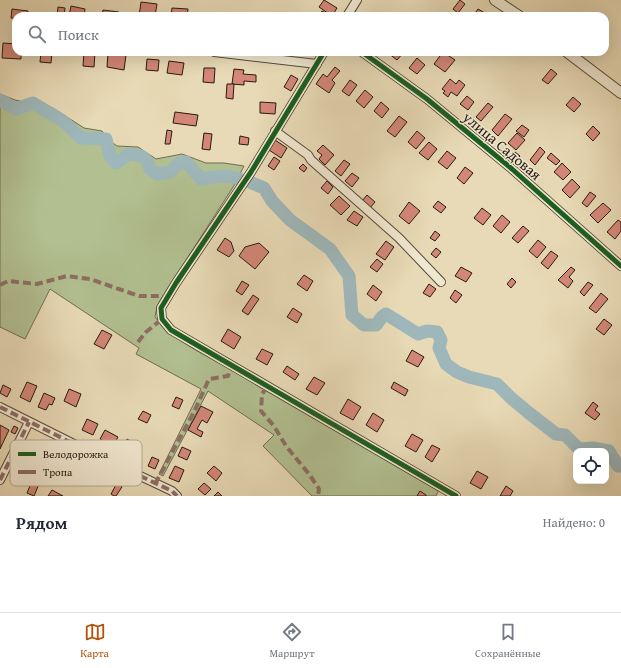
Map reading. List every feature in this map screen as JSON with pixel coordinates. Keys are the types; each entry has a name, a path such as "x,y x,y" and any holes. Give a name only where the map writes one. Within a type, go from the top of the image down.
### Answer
{"street":[{"path":"350,12 357,0"},
{"path":"495,0 513,12"},
{"path":"248,56 317,64"},
{"path":"322,56 251,172 176,283 161,308 162,319 171,330 456,496"},
{"name":"улица Садовая","path":"368,56 427,99 512,170 621,266"},
{"path":"572,56 621,93"},
{"path":"275,131 308,155 311,160 399,238 441,282"},
{"path":"0,407 65,440"},
{"path":"20,440 29,422"},
{"path":"0,480 10,460"},
{"path":"142,478 172,494"}],"green space":[{"path":"0,94 15,100 53,108 84,128 102,131 110,141 117,146 138,147 156,159 182,154 206,163 224,163 244,166 235,184 161,299 157,307 155,317 174,336 185,344 294,405 439,490 436,496 312,496 263,446 274,435 208,391 163,476 159,474 201,389 136,354 139,348 50,289 25,339 0,327"}],"building":[{"path":"324,0 337,8 334,12 326,12 319,7"},
{"path":"460,0 465,4 459,12 453,9"},
{"path":"141,2 157,4 156,12 140,12"},
{"path":"71,6 85,9 85,12 70,12"},
{"path":"58,7 65,8 64,12 57,12"},
{"path":"172,8 188,9 188,12 172,12"},
{"path":"12,9 28,11 12,12 11,18"},
{"path":"478,9 483,12 476,12"},
{"path":"103,10 119,12 103,12"},
{"path":"3,43 12,44 12,56 21,56 21,59 2,58"},
{"path":"41,56 52,56 51,63 40,62"},
{"path":"84,56 95,56 94,67 83,66"},
{"path":"108,56 126,56 124,70 107,67"},
{"path":"281,56 289,56 289,58"},
{"path":"392,56 400,56 397,60"},
{"path":"440,56 449,56 455,60 445,72 434,64"},
{"path":"417,58 425,65 417,74 409,68"},
{"path":"147,59 159,60 158,71 146,70"},
{"path":"169,61 184,63 182,75 167,73"},
{"path":"335,67 340,71 332,80 335,83 329,93 316,84 323,74 327,77"},
{"path":"204,68 215,68 214,83 203,82"},
{"path":"234,69 244,70 243,74 256,75 256,82 244,81 244,85 232,84"},
{"path":"551,69 557,74 548,84 542,80"},
{"path":"291,75 298,79 291,91 284,87"},
{"path":"450,79 456,84 459,80 465,85 457,96 451,92 448,97 443,93 445,91 442,89"},
{"path":"350,80 357,85 349,96 342,91"},
{"path":"227,84 234,84 233,99 226,98"},
{"path":"365,90 373,97 364,108 356,101"},
{"path":"467,96 474,102 468,110 460,104"},
{"path":"573,97 581,104 574,112 566,105"},
{"path":"260,102 276,103 275,114 260,113"},
{"path":"381,102 389,109 382,118 374,111"},
{"path":"488,103 493,107 481,121 476,117"},
{"path":"175,112 198,115 196,126 173,123"},
{"path":"505,114 512,119 498,136 492,130"},
{"path":"399,116 407,122 395,137 387,131"},
{"path":"522,125 529,130 524,137 516,131"},
{"path":"593,126 600,133 593,141 586,134"},
{"path":"167,130 172,131 170,144 165,144"},
{"path":"417,131 425,138 416,149 408,142"},
{"path":"204,133 212,134 210,150 202,149"},
{"path":"517,133 525,140 516,150 508,143"},
{"path":"240,136 249,138 248,145 239,144"},
{"path":"275,140 287,148 281,158 269,150"},
{"path":"429,142 437,149 428,160 419,153"},
{"path":"323,145 334,155 325,165 319,159 322,155 317,151"},
{"path":"540,147 545,152 535,165 530,160"},
{"path":"447,151 456,158 447,169 438,162"},
{"path":"515,152 520,156 514,163 509,159"},
{"path":"551,153 560,161 556,165 547,158"},
{"path":"274,157 280,161 274,170 268,166"},
{"path":"344,160 350,164 341,176 335,171"},
{"path":"562,163 571,172 563,180 554,172"},
{"path":"303,164 307,168 304,172 299,168"},
{"path":"465,167 473,173 464,184 457,178"},
{"path":"352,173 359,178 352,187 345,181"},
{"path":"572,179 580,187 570,198 562,190"},
{"path":"327,181 333,187 328,194 321,188"},
{"path":"590,192 596,196 587,207 582,203"},
{"path":"367,195 375,202 370,208 362,201"},
{"path":"339,196 350,206 341,215 330,205"},
{"path":"438,201 446,207 441,213 433,207"},
{"path":"409,202 420,211 409,224 399,216"},
{"path":"603,203 611,210 598,223 590,215"},
{"path":"482,208 491,215 483,225 474,218"},
{"path":"354,211 363,217 357,226 347,220"},
{"path":"502,215 510,222 501,233 493,226"},
{"path":"618,220 621,222 621,231 615,239 607,232"},
{"path":"523,226 529,231 518,243 512,238"},
{"path":"435,231 440,235 435,241 430,238"},
{"path":"225,238 231,242 234,251 229,257 217,250"},
{"path":"538,240 546,247 537,258 529,251"},
{"path":"386,241 394,247 385,260 376,254"},
{"path":"259,243 269,252 255,269 239,256 245,247"},
{"path":"436,248 441,252 436,258 431,254"},
{"path":"551,251 558,256 548,269 541,263"},
{"path":"377,259 383,264 377,272 370,267"},
{"path":"461,267 472,273 466,282 455,276"},
{"path":"571,267 575,270 569,277 573,281 568,288 558,280"},
{"path":"304,275 313,281 307,291 297,284"},
{"path":"512,278 516,282 511,288 507,284"},
{"path":"242,281 249,285 242,295 236,291"},
{"path":"588,282 593,285 584,296 580,292"},
{"path":"429,284 436,289 430,297 423,293"},
{"path":"373,285 382,292 376,301 367,294"},
{"path":"455,290 462,295 456,303 450,298"},
{"path":"601,293 608,299 596,313 589,308"},
{"path":"253,295 259,299 248,315 242,311"},
{"path":"293,308 302,314 297,323 287,317"},
{"path":"604,319 612,325 604,335 596,329"},
{"path":"228,329 241,337 234,349 221,341"},
{"path":"102,330 112,335 104,349 94,344"},
{"path":"262,349 273,354 267,365 256,359"},
{"path":"412,350 424,357 418,367 406,361"},
{"path":"287,366 299,374 295,380 283,372"},
{"path":"314,377 325,383 317,395 306,389"},
{"path":"27,382 37,386 30,402 20,397"},
{"path":"394,382 408,390 405,396 391,388"},
{"path":"3,385 11,389 7,397 0,393"},
{"path":"69,389 81,394 76,407 64,401"},
{"path":"44,393 55,398 52,405 49,404 46,410 38,407"},
{"path":"176,397 183,400 179,409 172,406"},
{"path":"348,399 361,407 353,420 340,413"},
{"path":"593,402 598,406 595,410 600,414 595,420 585,413"},
{"path":"201,406 213,412 207,423 202,420 197,429 203,432 201,437 188,430"},
{"path":"143,411 151,415 147,423 138,419"},
{"path":"373,413 384,420 377,432 366,425"},
{"path":"87,419 98,424 93,435 82,430"},
{"path":"0,425 9,430 0,449"},
{"path":"14,426 18,428 15,434 11,432"},
{"path":"105,430 118,437 116,440 100,439"},
{"path":"412,434 423,440 416,452 405,446"},
{"path":"432,445 440,449 432,462 425,457"},
{"path":"182,447 191,451 187,460 178,456"},
{"path":"152,457 159,460 155,469 148,466"},
{"path":"175,466 184,470 179,482 169,478"},
{"path":"214,466 222,473 216,481 207,473"},
{"path":"477,471 488,477 481,489 470,483"},
{"path":"204,483 211,489 205,495 198,489"},
{"path":"30,486 38,486 34,496 27,493"},
{"path":"115,486 122,487 116,496 111,494"},
{"path":"506,486 513,491 510,496 500,496"},
{"path":"52,490 63,496 48,496"},
{"path":"420,491 426,495 426,496 417,496"},
{"path":"218,492 222,496 214,496"}],"waterway":[{"path":"0,100 16,109 33,103 63,121 81,138 106,139 110,156 116,163 129,154 133,154 143,157 147,161 150,169 157,174 170,172 179,163 186,162 201,179 225,176 239,179"},
{"path":"247,181 264,188 272,201 290,220 330,249 349,276 352,315 364,325 376,325 386,314 418,334 427,331 437,332 441,340 439,348 446,364 457,372 469,377 497,384 511,398 556,434 565,435 579,449 593,448 609,451 618,466 621,466"}],"marked path":[{"path":"0,285 8,281 37,284 67,276 90,279 139,296 169,296"},
{"path":"138,342 146,332 162,319"},
{"path":"155,484 195,410 209,379 228,376 231,366"},
{"path":"267,387 262,394 261,411 274,426 286,446 309,474 319,489 318,496"},
{"path":"0,407 66,440"},
{"path":"20,440 29,422"},
{"path":"0,480 10,460"},
{"path":"142,477 172,491 177,496"}],"cycle path":[{"path":"322,56 251,172 176,283 161,308 162,319 171,330 456,496"},
{"path":"368,56 427,99 512,169 621,266"}]}
